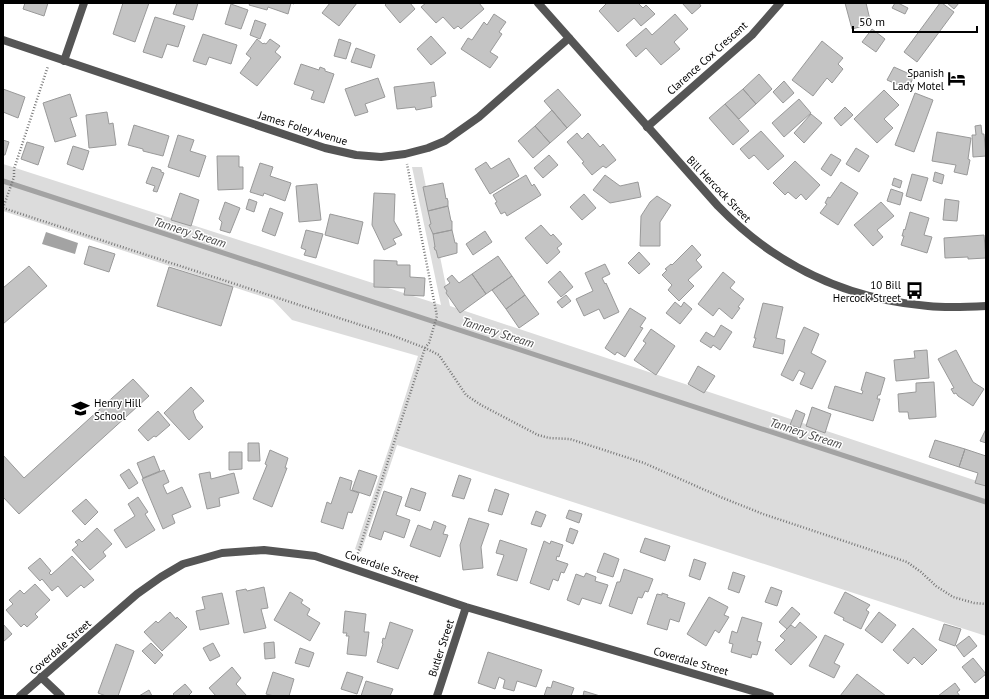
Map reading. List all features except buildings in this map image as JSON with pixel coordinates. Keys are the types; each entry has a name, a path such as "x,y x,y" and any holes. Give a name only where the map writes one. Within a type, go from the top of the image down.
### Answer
{"street":[{"path":"64,61 84,3"},
{"name":"Bill Hercock Street","path":"538,3 728,217 766,249 830,283 863,295 885,300 929,306 986,306"},
{"name":"Clarence Cox Crescent","path":"647,127 752,34 780,3"},
{"name":"James Foley Avenue","path":"3,40 325,148 356,155 381,157 405,154 434,146 464,129 479,118 568,38"},
{"name":"Coverdale Street","path":"20,696 137,594 161,577 183,564 222,553 264,550 315,556 466,607 770,696"},
{"name":"Butler Street","path":"437,696 466,607"},
{"path":"41,677 61,696"}],"path":[{"path":"51,56 14,169 14,177 3,208 394,336 425,348 439,355 466,395 481,405 538,435 549,438 570,439 644,463 763,514 907,562 921,572 936,586 952,596 974,603 986,604"},
{"path":"353,568 425,348 429,344 437,316 405,154"}],"shaded area":[{"path":"3,164 441,305 412,167 422,167 450,306 986,484 986,636 397,445 361,552 355,549 418,356 292,320 273,300 3,211"},
{"path":"46,232 78,243 75,254 42,244"}],"waterway":[{"name":"Tannery Stream","path":"3,181 986,502"}],"place":[{"name":"Spanish Lady Motel","path":"957,79"},
{"name":"10 Bill Hercock Street","path":"914,291"},
{"name":"Henry Hill School","path":"81,409"}]}
